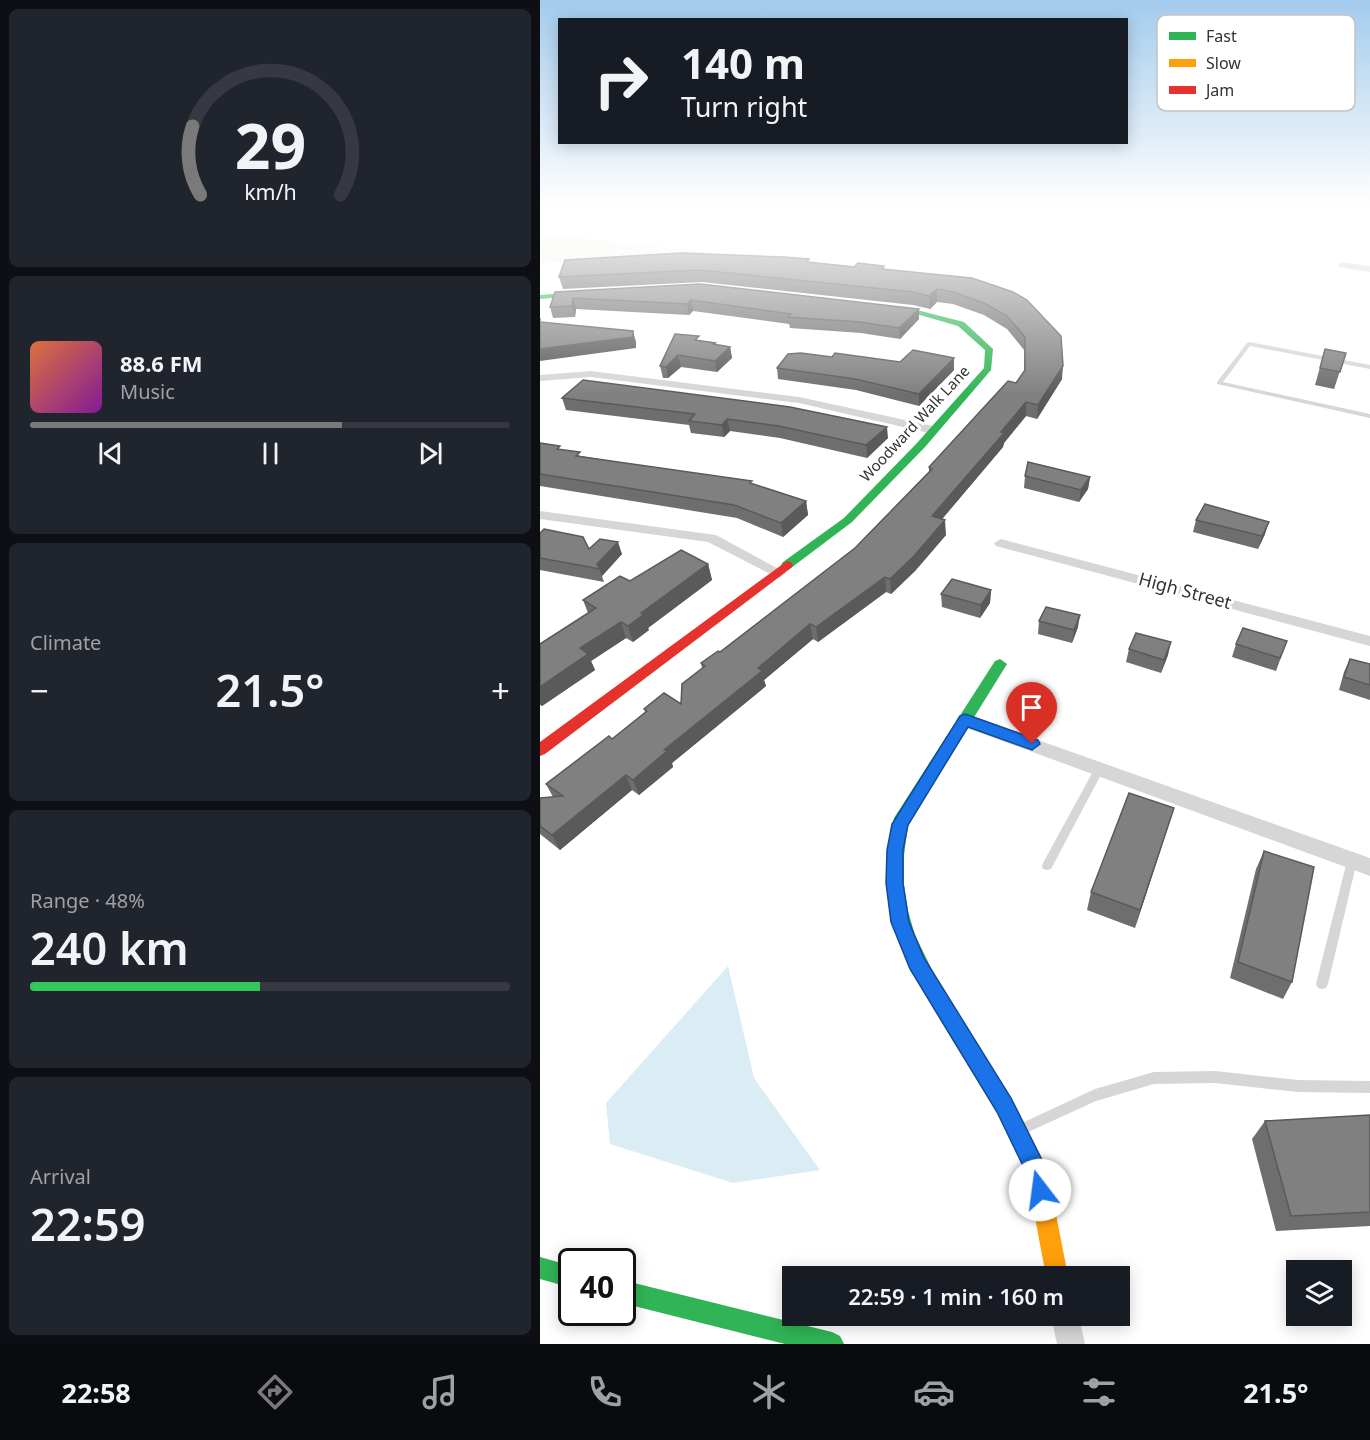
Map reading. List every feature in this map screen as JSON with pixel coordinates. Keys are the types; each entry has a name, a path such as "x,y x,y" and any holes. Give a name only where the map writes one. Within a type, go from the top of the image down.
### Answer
{"street":[{"path":"540,297 598,293"},
{"name":"Woodward Walk Lane","path":"540,750 848,520 988,368 989,349 961,324 913,311 878,307"},
{"path":"540,378 591,374 799,400 933,430"},
{"path":"540,515 711,538 779,573"},
{"name":"High Street","path":"1000,543 1370,641"},
{"path":"1000,664 900,824 895,850 894,883 900,922 917,963 1004,1105 1035,1168 1055,1266"},
{"path":"965,720 1361,864"},
{"path":"540,1268 558,1273"},
{"path":"636,1295 832,1344"},
{"path":"1067,1326 1071,1344"}],"lane":[{"path":"1370,367 1249,344 1219,383 1370,416"},
{"path":"1047,866 1100,769"},
{"path":"1322,984 1361,864"},
{"path":"1017,1131 1095,1095 1155,1078 1215,1077 1298,1086 1370,1087"}],"shaded area":[{"path":"728,966 754,1078 820,1170 733,1183 610,1144 606,1103"}],"building":[{"path":"562,270 889,270 972,278 1013,292 1027,300 1061,336 1063,366 1038,405 1026,402 1001,432 1004,433 932,516 945,520 914,556 890,579 885,577 816,627 810,624 758,668 762,671 664,750 667,751 633,780 626,775 552,835 540,826 540,798 563,796 546,784 609,736 612,739 647,711 644,709 664,693 681,704 682,684 705,666 701,663 718,651 720,652 855,548 932,469 929,467 1008,381 1016,383 1025,370 1025,337 1007,316 984,303 953,292 937,289 929,296 913,292 700,270 559,277"},
{"path":"700,284 919,309 899,328 860,322 788,317 791,314 691,300 687,304 573,298 572,306 550,307 555,292"},
{"path":"540,322 633,331 633,337 540,349"},
{"path":"675,334 699,336 695,340 730,347 715,361 678,355 666,367 660,366"},
{"path":"1325,349 1346,353 1340,372 1320,368"},
{"path":"913,350 954,358 919,394 855,379 777,368 788,354 801,353 832,357 835,353 900,362"},
{"path":"583,380 790,407 887,427 866,445 779,426 727,419 722,425 689,421 695,414 562,398"},
{"path":"540,443 560,446 557,449 580,452 576,456 752,481 750,483 806,501 781,523 734,505 540,474"},
{"path":"1028,462 1090,477 1081,490 1025,476"},
{"path":"1205,504 1269,522 1262,536 1196,520"},
{"path":"544,529 583,537 589,549 600,539 618,542 597,564 600,569 540,558 540,533"},
{"path":"681,550 708,564 641,613 643,615 628,626 621,622 580,648 588,654 540,687 540,644 596,608 583,600 620,576 630,581"},
{"path":"952,579 991,590 981,605 941,594"},
{"path":"1046,607 1080,615 1074,630 1039,621"},
{"path":"1243,628 1287,641 1280,658 1236,644"},
{"path":"1136,633 1171,642 1164,660 1129,649"},
{"path":"1350,659 1370,664 1370,685 1344,677"},
{"path":"1129,793 1174,808 1140,910 1091,892"},
{"path":"1264,851 1314,867 1292,982 1238,962"},
{"path":"1370,1115 1370,1212 1291,1216 1265,1121"}],"traffic: fast":[{"path":"540,297 587,293"},
{"path":"787,565 848,520 921,445 988,368 989,349 961,324 913,311 887,308"},
{"path":"960,1034 916,959 906,935 899,911 896,856 900,823 1000,664"},
{"path":"540,1268 558,1273"},
{"path":"636,1295 832,1344"}],"traffic: slow":[{"path":"960,1034 1004,1105 1036,1168 1055,1266"}],"traffic: jam":[{"path":"540,750 787,565"}],"route":[{"path":"1032,744 965,720 900,824 895,850 894,883 900,922 917,963 1004,1105 1035,1168 1040,1190"}]}
